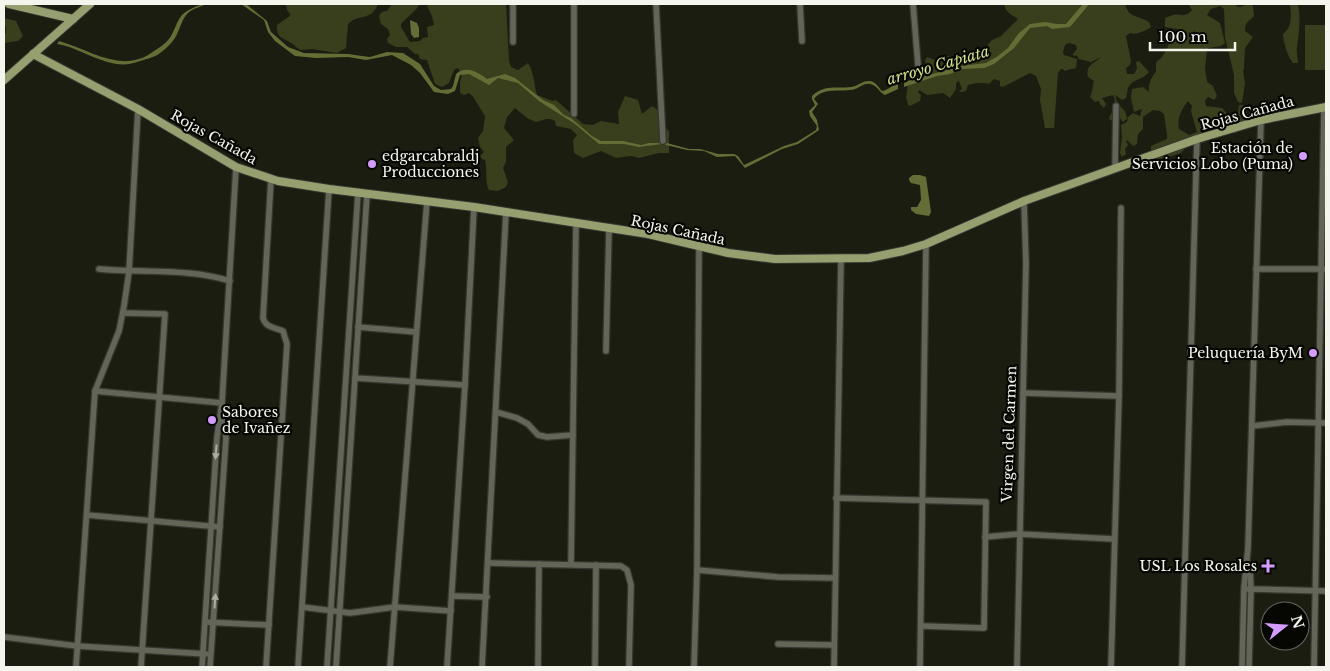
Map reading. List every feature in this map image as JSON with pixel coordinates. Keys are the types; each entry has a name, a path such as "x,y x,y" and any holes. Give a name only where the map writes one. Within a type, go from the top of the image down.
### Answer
{"main road":[{"path":"9,4 72,19"},
{"path":"4,80 90,4"},
{"name":"Rojas Cañada","path":"33,54 138,109 236,167 271,179 329,189 474,207 648,234 728,253 775,259 841,259 888,255 926,244 1024,202 1197,139 1261,120 1325,107"}],"street":[{"path":"513,4 513,42"},
{"path":"574,4 574,114"},
{"path":"656,4 664,141"},
{"path":"800,4 802,41"},
{"path":"913,4 918,65"},
{"path":"1115,169 1116,106"},
{"path":"1314,667 1318,423 1324,269 1325,107"},
{"path":"76,667 95,391 119,332 123,313 129,272 138,109"},
{"path":"1249,667 1248,548 1261,120"},
{"path":"1182,667 1197,139"},
{"path":"202,667 217,437 222,404 236,167"},
{"path":"266,667 286,344 283,331 268,327 263,318 271,179"},
{"path":"298,667 329,189"},
{"path":"327,667 358,193"},
{"path":"336,667 367,194"},
{"path":"390,667 427,201"},
{"name":"Virgen del Carmen","path":"1017,667 1026,263 1024,202"},
{"path":"447,667 474,207"},
{"path":"1111,667 1119,396 1121,208"},
{"path":"482,667 506,212"},
{"path":"571,564 576,224"},
{"path":"606,350 609,228"},
{"path":"920,667 926,244"},
{"path":"694,667 697,570 699,246"},
{"path":"834,667 834,578 841,259"},
{"path":"99,269 129,272 206,274 230,281"},
{"path":"1256,269 1324,269"},
{"path":"123,313 165,314 141,667"},
{"path":"358,327 416,332"},
{"path":"355,378 465,385"},
{"path":"95,391 222,404"},
{"path":"1023,392 1119,396"},
{"path":"210,667 226,438 222,404"},
{"path":"496,412 517,418 528,424 538,435 547,437 573,435"},
{"path":"1252,426 1287,422 1326,423"},
{"path":"836,498 986,502 984,628 921,626"},
{"path":"87,515 220,527"},
{"path":"985,537 1019,534 1114,539"},
{"path":"489,562 621,566 627,570 631,585 629,667"},
{"path":"538,667 539,564"},
{"path":"595,667 596,565"},
{"path":"697,570 778,577 834,578"},
{"path":"1248,589 1326,591"},
{"path":"1242,667 1248,589"},
{"path":"452,596 487,597"},
{"path":"302,607 350,613 395,606 451,611"},
{"path":"205,622 269,625"},
{"path":"4,638 77,646 211,654"},
{"path":"778,644 834,645"}],"shaded area":[{"path":"202,4 206,4 186,15 175,38 163,51 153,57 137,62 117,64 107,62 67,46 57,44 59,41 119,61 131,61 142,58 158,49 171,37 182,15"},
{"path":"241,4 246,4 267,21 271,32 288,47 304,53 348,54 370,57 387,52 403,53 420,64 434,86 441,90 451,89 456,74 464,70 476,72 487,79 505,74 515,78 543,100 554,105 564,115 571,118 592,136 601,141 623,141 641,145 667,143 718,154 734,154 738,156 744,165 784,146 797,142 816,130 817,126 809,111 815,105 812,96 821,90 851,87 867,81 877,85 882,91 889,89 898,82 898,89 885,95 875,86 868,84 855,89 828,91 818,95 814,99 818,104 812,112 817,120 819,130 798,144 782,149 745,168 735,156 717,157 704,151 687,150 662,144 639,147 624,144 599,144 575,124 539,101 518,83 498,78 489,85 469,74 460,75 455,91 448,94 434,92 420,73 411,65 392,55 366,60 348,57 316,58 295,56 275,41 268,32 264,20"},
{"path":"286,4 378,4 372,13 348,24 346,48 337,53 312,49 301,50 280,37 277,25 290,16"},
{"path":"392,4 420,4 401,24 410,42 420,41 428,37 427,27 434,25 427,6 430,4 506,4 509,61 511,67 518,70 528,63 533,74 537,95 553,101 556,100 583,124 593,125 601,121 619,124 618,112 625,96 638,100 642,114 652,106 663,113 664,127 669,131 669,153 659,153 639,158 631,156 616,158 601,151 583,158 574,153 573,140 577,135 571,129 556,126 555,121 550,119 536,122 527,118 515,108 507,117 504,128 514,140 506,147 506,162 503,168 508,182 506,187 498,191 489,190 485,160 480,156 484,152 480,147 478,138 483,131 485,116 469,93 464,95 460,93 462,75 458,68 454,70 449,83 442,87 435,84 427,60 420,59 418,54 415,54 407,47 396,47 388,43 387,39 390,35 388,29 381,24 379,16 382,12 387,11"},
{"path":"1004,4 1125,4 1129,12 1149,22 1151,27 1126,36 1131,61 1130,65 1126,68 1127,74 1134,74 1137,69 1136,62 1139,61 1149,72 1129,86 1126,98 1122,100 1115,95 1118,104 1125,111 1127,118 1133,113 1140,116 1142,109 1134,112 1131,98 1132,89 1143,87 1149,92 1150,81 1156,72 1156,62 1167,49 1170,40 1166,39 1166,34 1174,34 1182,30 1165,27 1165,18 1173,15 1187,14 1192,10 1188,4 1236,4 1236,6 1240,7 1249,4 1253,6 1254,16 1245,28 1245,31 1253,37 1245,48 1243,71 1245,83 1242,103 1238,102 1234,93 1234,75 1225,37 1224,9 1220,6 1211,9 1207,15 1220,23 1225,43 1207,50 1205,69 1207,82 1213,86 1217,96 1214,100 1208,97 1205,101 1206,106 1222,108 1232,119 1238,113 1239,105 1243,105 1247,117 1242,128 1236,133 1211,138 1203,143 1192,141 1181,153 1154,161 1151,156 1151,146 1167,139 1167,135 1164,114 1153,110 1143,117 1143,129 1138,134 1137,144 1133,146 1126,141 1128,145 1125,149 1126,154 1122,157 1120,153 1121,125 1127,122 1128,118 1123,122 1119,117 1110,120 1109,118 1115,104 1113,95 1102,98 1106,104 1104,108 1099,101 1095,102 1090,97 1094,81 1088,77 1087,73 1089,67 1101,57 1091,62 1079,59 1077,56 1072,55 1077,49 1076,45 1069,43 1065,45 1063,52 1064,55 1077,59 1076,68 1064,71 1061,69 1058,73 1054,128 1045,128 1040,100 1041,89 1036,76 1030,73 1003,87 1000,86 1000,81 994,79 989,84 978,83 968,85 966,91 960,92 962,89 959,81 956,83 956,89 950,98 943,93 927,95 919,90 918,92 921,95 920,101 910,106 908,105 906,97 908,84 915,83 918,70 927,67 925,61 927,57 940,62 948,56 967,52 984,51 987,55 986,47 992,40 1001,36 1018,19 1009,13","holes":["1188,101 1192,106 1191,111 1197,132 1189,135 1179,129 1179,118"]},
{"path":"1083,4 1089,4 1070,27 1052,29 1047,26 1030,28 1014,48 994,64 984,68 962,69 904,87 904,82 961,66 986,63 1008,48 1019,33 1030,24 1045,22 1066,24"},
{"path":"1290,4 1298,4 1299,9 1298,63 1291,61 1283,37 1290,24"},
{"path":"4,18 16,21 23,36 18,41 4,43 6,27"},
{"path":"410,20 417,23 419,37 414,38 411,34"},
{"path":"1305,25 1326,25 1326,70 1305,70"},
{"path":"913,175 926,177 931,212 929,216 916,214 911,210 911,207 917,207 921,200 920,185 911,183 909,180"}],"place":[{"name":"Estación de Servicios Lobo (Puma)","path":"1303,156"},
{"name":"edgarcabraldj Producciones","path":"372,164"},
{"name":"Peluquería ByM","path":"1313,353"},
{"name":"Sabores de Ivañez","path":"212,420"},
{"name":"USL Los Rosales","path":"1268,566"}],"water label":[{"name":"arroyo Capiata","path":"938,65"}]}
